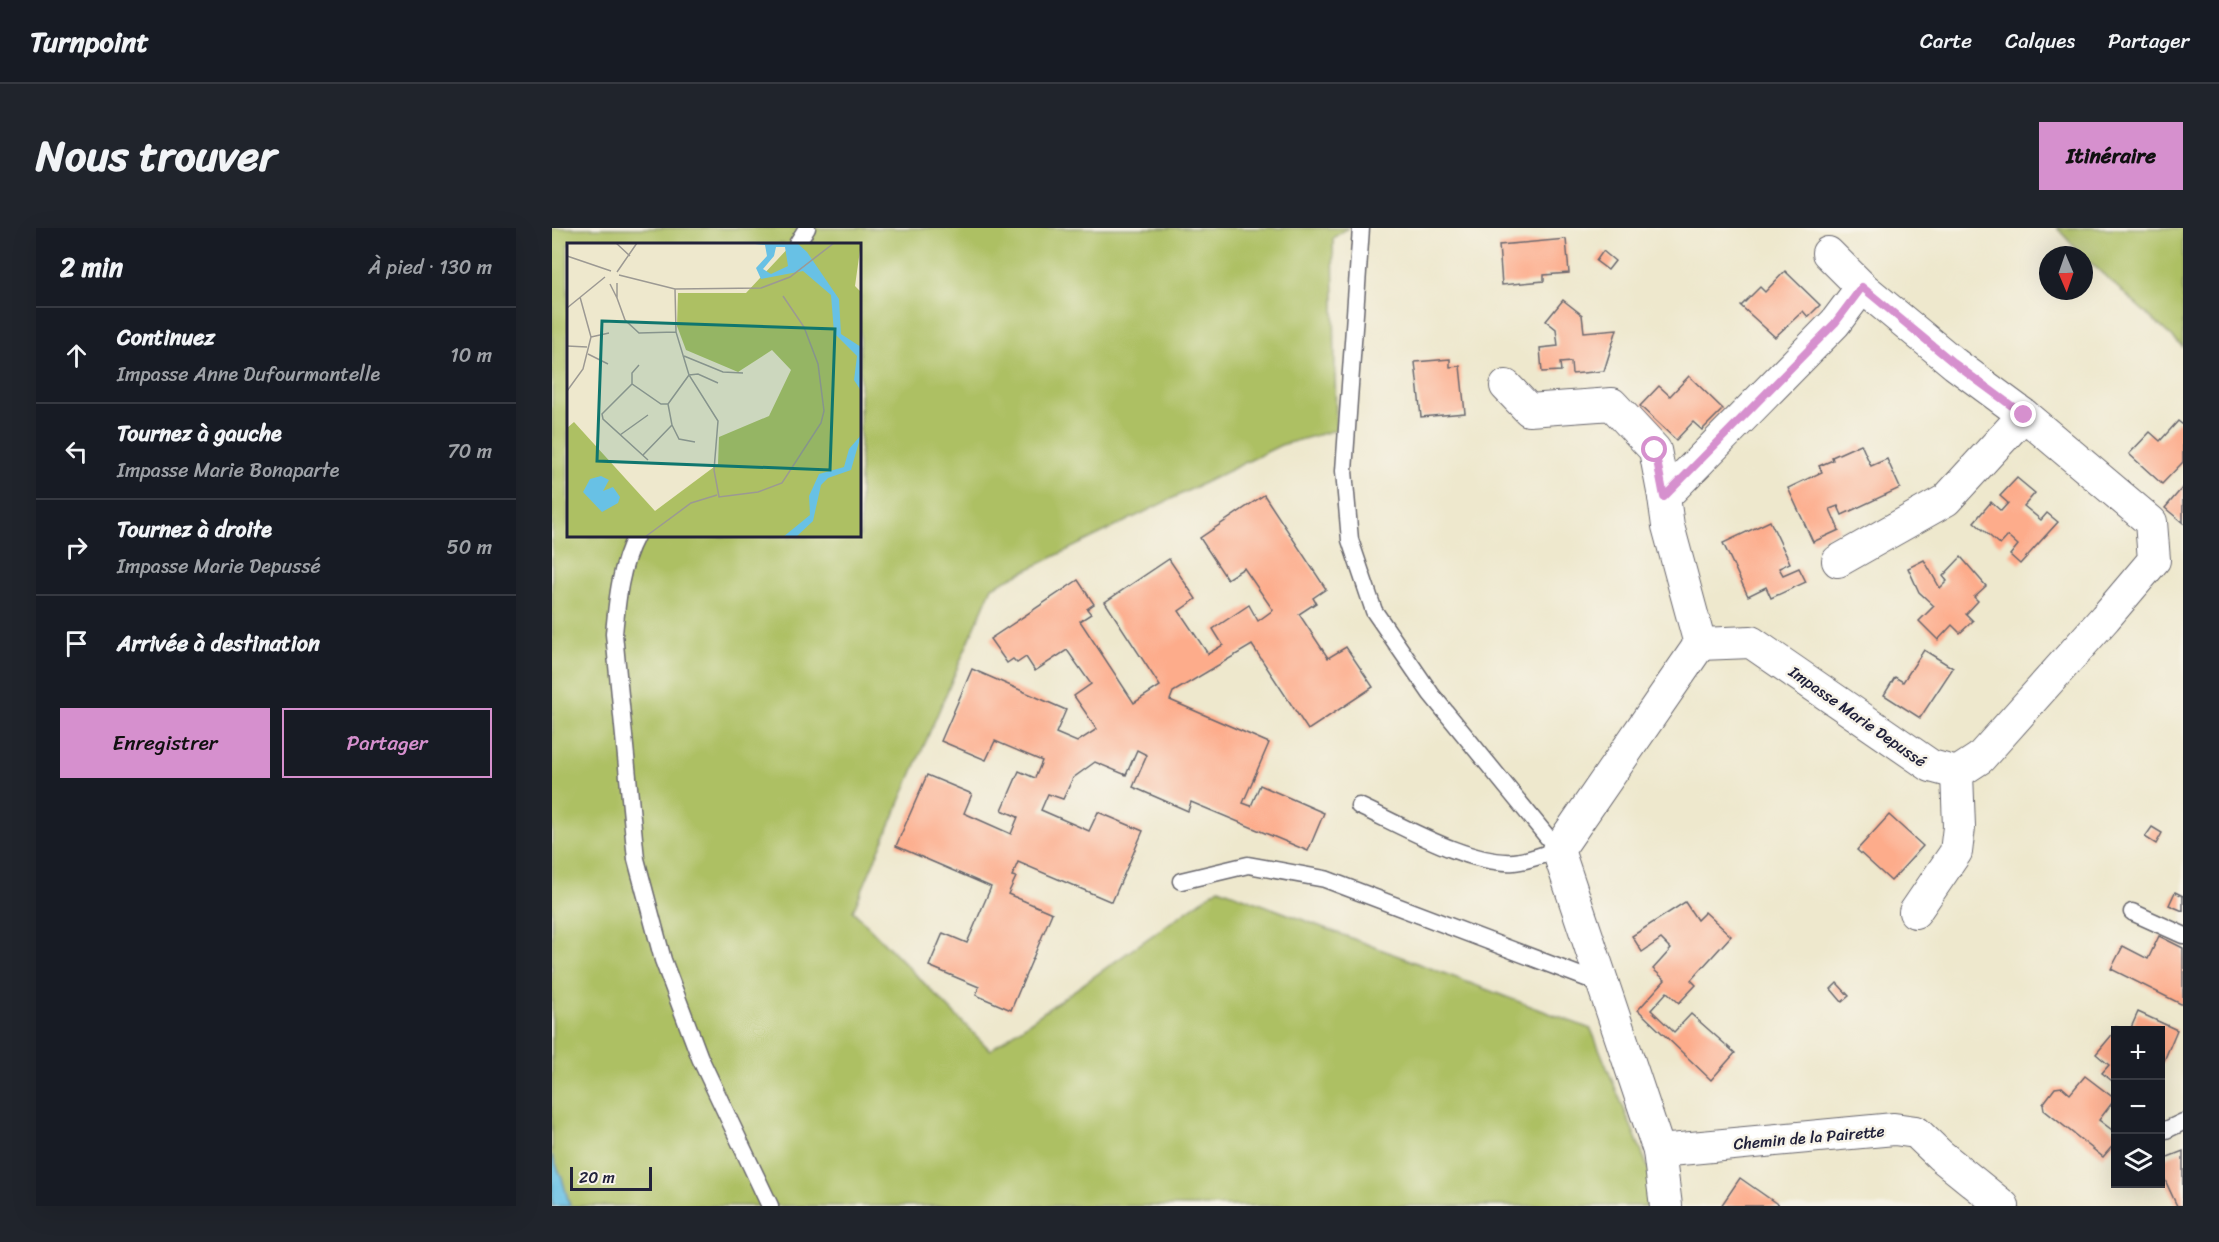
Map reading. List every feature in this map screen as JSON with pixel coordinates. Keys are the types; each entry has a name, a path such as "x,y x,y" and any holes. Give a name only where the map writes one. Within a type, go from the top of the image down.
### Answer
{"street":[{"path":"1828,253 1862,287 1955,364 2024,415 2151,522 2154,560 1980,758 1957,773 1959,827 1956,852 1915,912"},
{"path":"1664,497 1835,323 1862,287"},
{"path":"1506,387 1529,410 1612,404 1655,450 1668,526 1700,644 1558,850 1659,1151 1666,1206"},
{"path":"1838,561 1946,500 2024,415"},
{"name":"Impasse Marie Depussé","path":"1700,644 1751,642 1931,766 1957,773"},
{"name":"Chemin de la Pairette","path":"1659,1151 1894,1129 1916,1132 1940,1155 2003,1206"}],"lane":[{"path":"798,243 807,228"},
{"path":"1359,806 1454,850 1495,862 1516,862 1558,850 1431,694 1374,611 1350,540 1344,471 1361,228"},
{"path":"635,537 629,549 617,598 614,634 636,859 663,960 700,1058 770,1206"},
{"path":"1181,881 1248,866 1325,879 1602,984"},
{"path":"2132,912 2183,934"},
{"path":"2165,1130 2183,1122"}],"green space":[{"path":"552,228 1348,228 1333,238 1336,430 1281,445 992,587 853,911 990,1050 1219,888 1591,1029 1657,1189 1657,1206 552,1206"},
{"path":"2057,228 2183,228 2183,347 2093,265 2093,246 2074,246"}],"water":[{"path":"552,1155 562,1178 570,1206 552,1206"}],"building":[{"path":"1566,239 1569,273 1544,275 1544,281 1502,285 1499,245"},
{"path":"1603,251 1615,261 1608,270 1596,261"},
{"path":"1785,271 1820,305 1808,317 1803,311 1775,337 1741,306 1760,287 1765,292"},
{"path":"1563,300 1582,315 1584,332 1617,329 1604,371 1572,374 1571,362 1560,363 1561,371 1542,372 1540,348 1558,346 1556,329 1546,321"},
{"path":"1450,359 1450,367 1460,366 1465,413 1421,417 1415,362"},
{"path":"1689,376 1723,409 1702,430 1693,422 1676,440 1640,406 1659,386 1670,396"},
{"path":"2178,421 2183,425 2183,462 2162,484 2129,454 2150,432 2160,441"},
{"path":"1861,444 1871,466 1887,459 1900,488 1842,515 1838,506 1830,509 1839,530 1813,542 1788,488 1822,472 1819,466 1833,460 1832,457"},
{"path":"2017,478 2035,493 2024,506 2041,520 2047,513 2058,522 2020,564 2010,555 2018,545 2008,536 2000,545 1974,522 1991,502 2001,511 2008,503 2000,496"},
{"path":"2183,487 2183,523 2165,508"},
{"path":"1264,495 1326,589 1313,598 1316,603 1299,614 1328,658 1346,647 1373,687 1308,730 1252,645 1173,692 1170,700 1269,743 1243,803 1251,806 1260,785 1324,813 1308,851 1191,802 1188,811 1133,787 1147,755 1137,750 1126,775 1095,762 1073,778 1063,799 1048,794 1041,810 1089,831 1098,812 1143,831 1112,902 1018,862 1012,876 1016,877 1008,894 1052,913 1011,1010 976,995 979,987 929,966 943,933 967,943 991,887 896,846 927,775 972,794 964,813 1011,834 1018,817 1002,810 1019,771 1035,778 1042,761 995,741 986,760 941,741 972,669 1066,710 1056,733 1077,742 1097,729 1074,696 1091,684 1067,650 1035,671 1026,657 1017,663 1013,659 1007,663 990,639 1078,580 1094,604 1087,609 1091,614 1080,621 1134,703 1160,686 1105,602 1169,559 1196,599 1179,611 1208,654 1223,645 1213,629 1249,605 1258,621 1273,610 1244,568 1227,579 1200,538"},
{"path":"1770,521 1790,563 1779,568 1783,575 1799,568 1806,582 1771,598 1766,587 1748,596 1723,543"},
{"path":"1961,557 1986,586 1974,597 1978,601 1966,614 1973,621 1960,633 1952,625 1938,640 1919,621 1934,606 1919,592 1908,568 1924,560 1940,588 1947,581 1943,576"},
{"path":"1924,650 1953,668 1920,718 1884,695 1895,677 1903,682"},
{"path":"1889,815 1923,846 1891,881 1857,850"},
{"path":"2152,827 2162,833 2156,844 2145,837"},
{"path":"2175,892 2183,896 2183,911 2169,905"},
{"path":"1685,902 1697,920 1705,912 1731,936 1691,980 1696,985 1679,1003 1667,992 1651,1010 1674,1032 1691,1014 1735,1053 1711,1080 1638,1010 1665,980 1653,969 1671,949 1661,939 1642,952 1632,936"},
{"path":"2159,936 2183,948 2183,1005 2111,969 2123,946 2148,959"},
{"path":"1837,983 1849,996 1842,1002 1831,989"},
{"path":"2138,1012 2177,1030 2165,1058 2165,1026 2132,1026"},
{"path":"2111,1036 2111,1080 2102,1073 2109,1065 2096,1054"},
{"path":"2085,1076 2111,1096 2111,1104 2099,1120 2111,1129 2111,1148 2103,1157 2044,1110 2043,1104 2055,1088 2062,1087 2070,1094"},
{"path":"2183,1151 2183,1206 2177,1206 2165,1180 2165,1158"},
{"path":"1740,1178 1780,1206 1721,1206"}],"route":[{"path":"1655,450 1664,497 1835,323 1862,287 1955,364 2024,415"}]}
